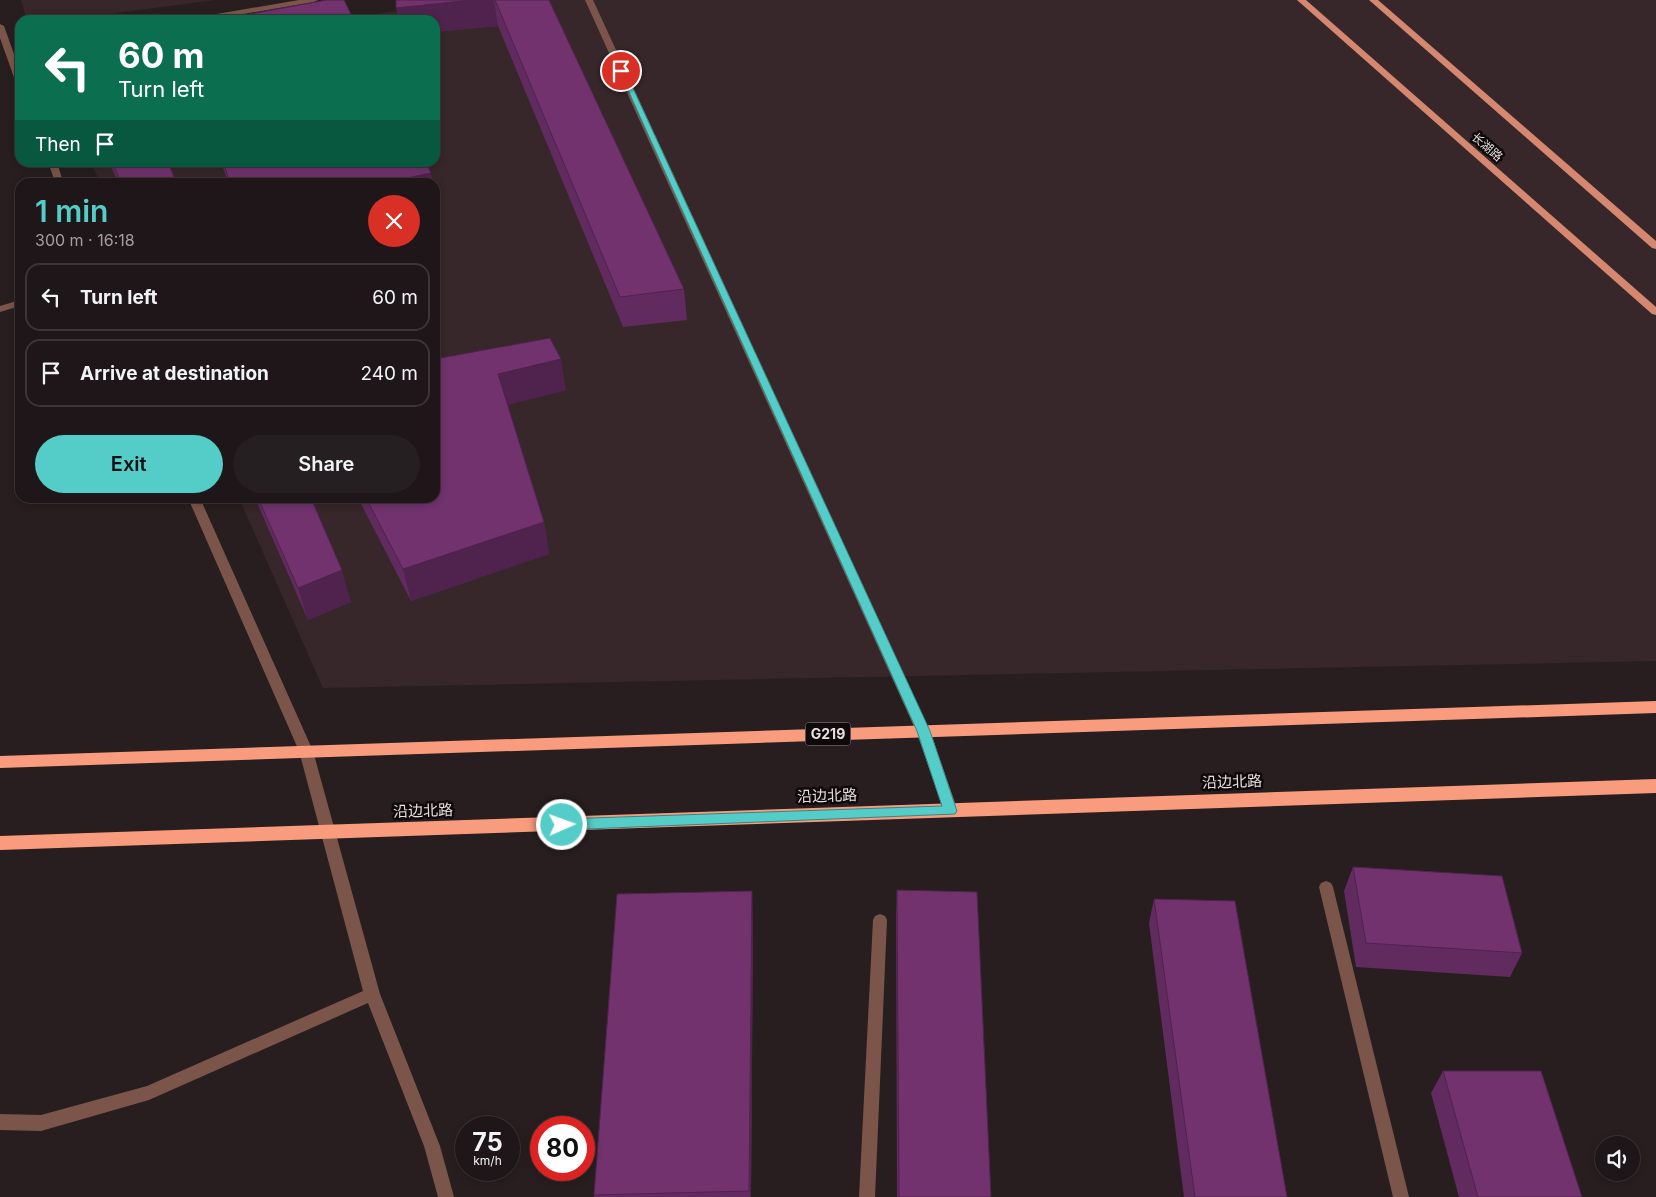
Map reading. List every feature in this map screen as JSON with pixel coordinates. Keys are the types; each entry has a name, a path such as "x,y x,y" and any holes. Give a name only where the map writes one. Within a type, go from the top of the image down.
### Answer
{"highway":[{"name":"G219","path":"0,762 1656,707"},
{"name":"沿边北路","path":"0,844 1656,786"}],"main road":[{"name":"长湖路","path":"1301,0 1656,312"},
{"path":"1373,0 1656,246"}],"street":[{"path":"223,15 314,0"},
{"path":"589,0 924,731 950,811"},
{"path":"0,26 4,52 15,73"},
{"path":"0,309 15,304"},
{"path":"196,503 306,751 372,994 432,1146 446,1197"},
{"path":"1326,887 1401,1197"},
{"path":"867,1197 880,920"},
{"path":"0,1122 42,1122 149,1093 372,994"}],"shaded area":[{"path":"21,0 215,0 102,15 26,15"},
{"path":"475,0 1656,0 1656,661 323,688 241,503 440,503 440,178 98,178 93,167 440,167 440,15 368,15"}],"building":[{"path":"327,0 344,0 352,15 244,15"},
{"path":"396,0 472,0 396,8"},
{"path":"495,0 549,0 684,289 620,297"},
{"path":"114,167 170,167 174,178 119,178"},
{"path":"225,167 428,167 431,173 407,178 229,178"},
{"path":"550,338 561,359 498,374 544,522 403,569 369,503 440,503 440,358"},
{"path":"260,503 313,503 342,570 298,588"},
{"path":"1353,867 1502,876 1522,953 1366,943"},
{"path":"897,890 977,892 991,1197 899,1197"},
{"path":"752,891 749,1191 594,1195 617,894"},
{"path":"1154,899 1235,901 1287,1197 1195,1197"},
{"path":"1443,1071 1541,1071 1582,1197 1478,1197"}],"route":[{"path":"562,825 950,811 924,731 621,71"}]}
